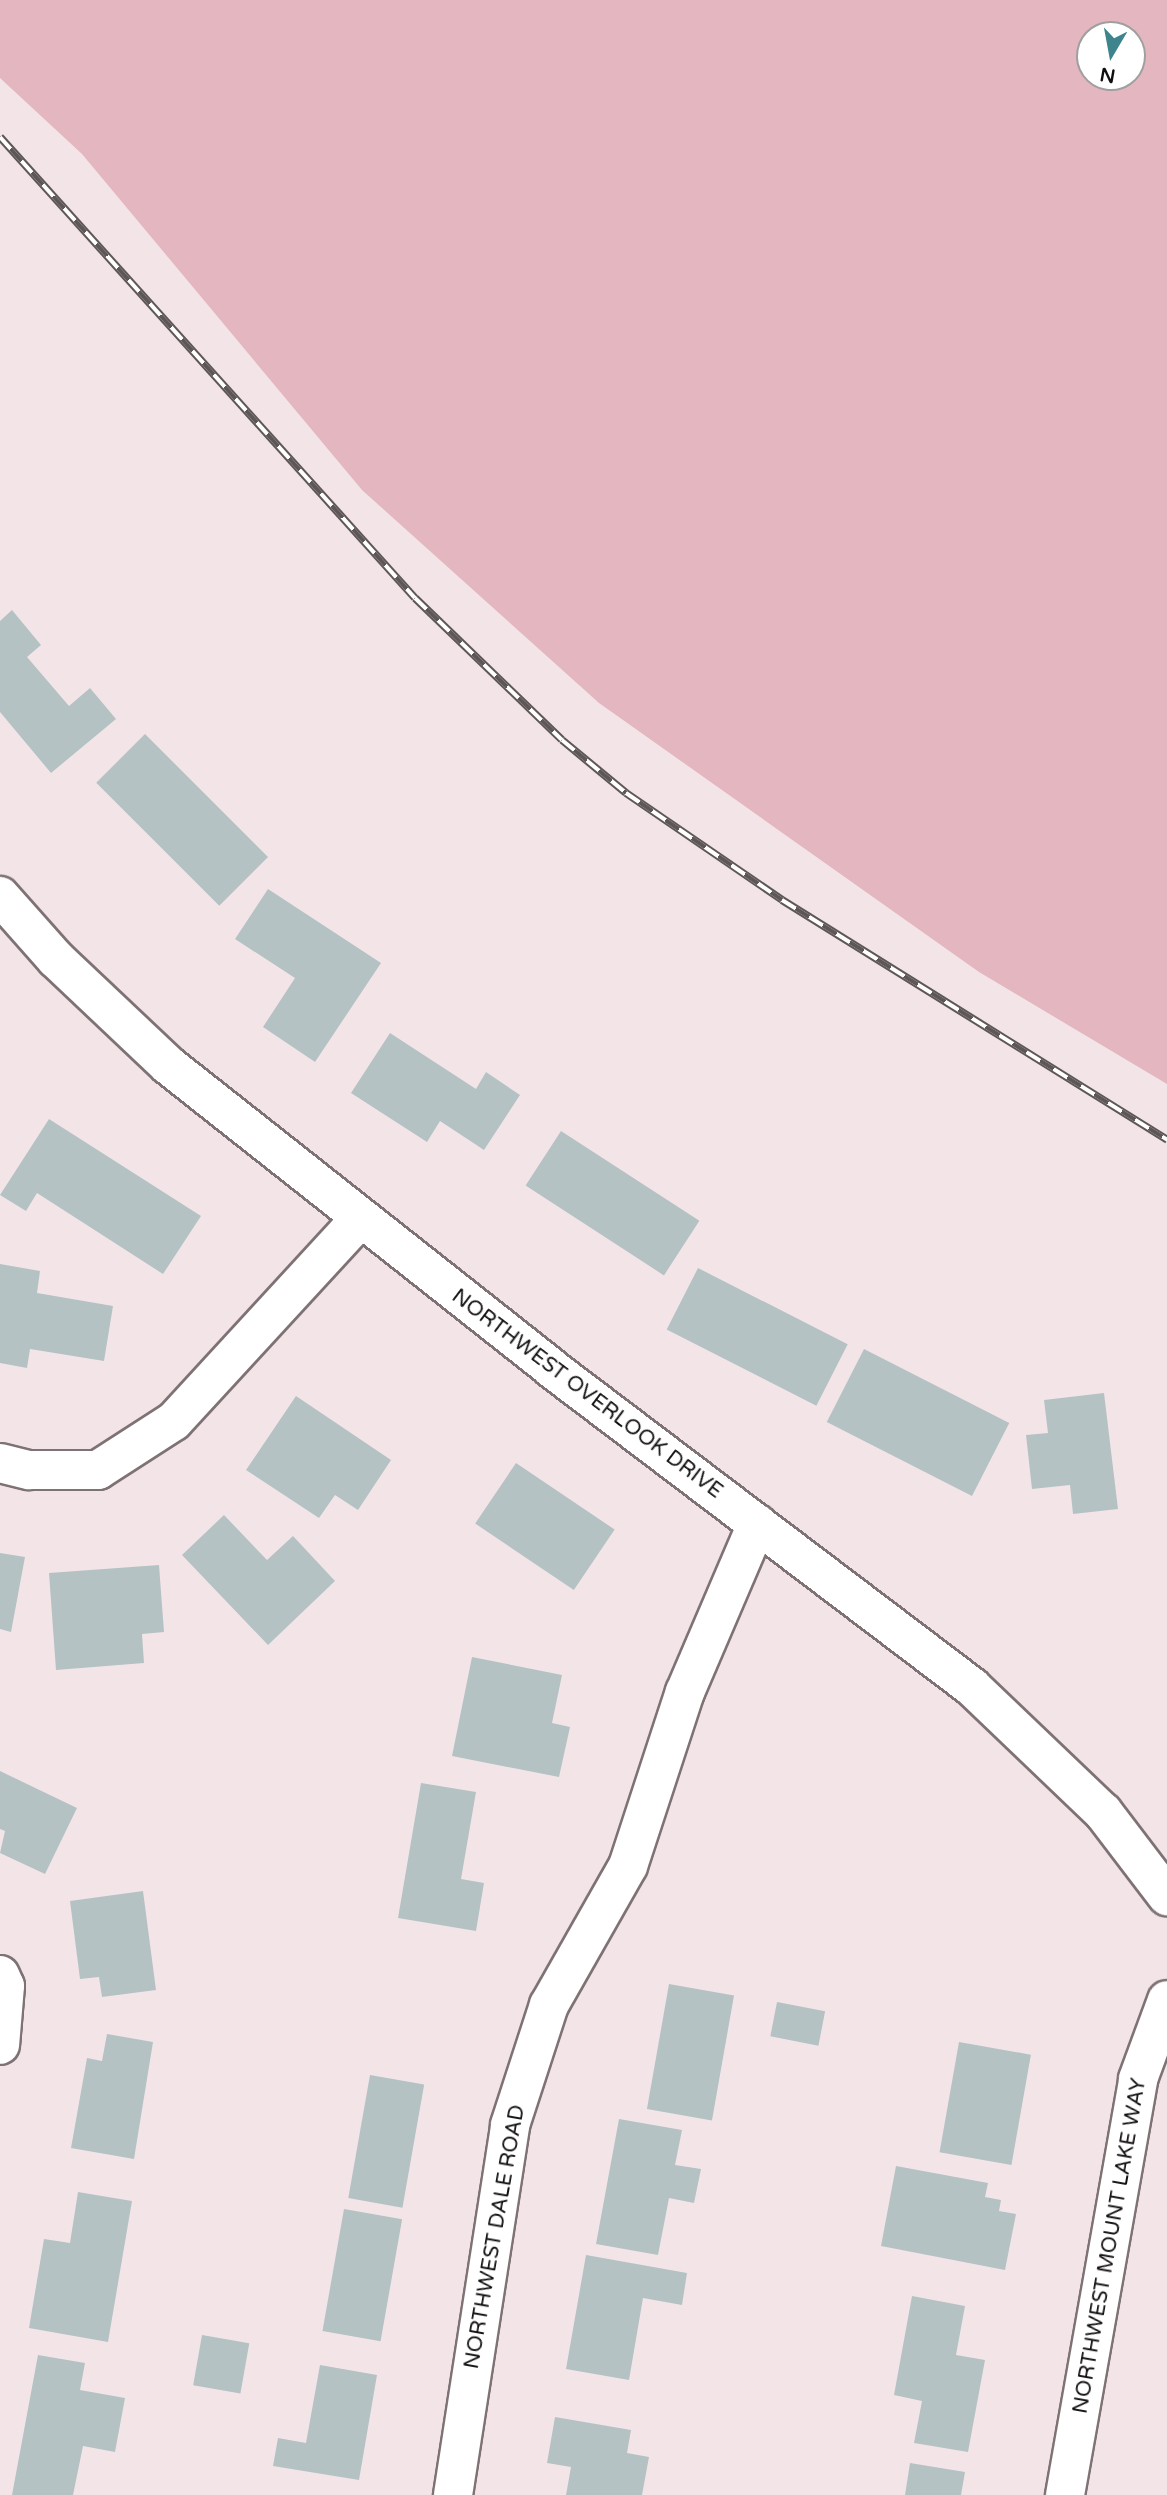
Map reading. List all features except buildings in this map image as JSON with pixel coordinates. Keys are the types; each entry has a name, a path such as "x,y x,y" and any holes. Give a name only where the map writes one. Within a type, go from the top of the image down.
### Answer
{"street":[{"name":"NORTHWEST OVERLOOK DRIVE","path":"0,896 56,959 168,1065 360,1219 972,1687 1103,1812 1167,1896"},
{"path":"0,1463 29,1470 98,1470 174,1421 360,1219"},
{"name":"NORTHWEST DALE ROAD","path":"453,2495 510,2124 549,2005 628,1866 685,1692 757,1524"},
{"path":"0,1975 5,1986 0,2045"},
{"name":"NORTHWEST MOUNT LAKE WAY","path":"1065,2495 1138,2079 1167,2000"}],"shaded area":[{"path":"0,0 1167,0 1167,1084 979,972 599,703 362,490 82,154 0,78"}],"railway":[{"path":"0,137 415,598 562,740 626,793 782,900 1167,1140"}]}
